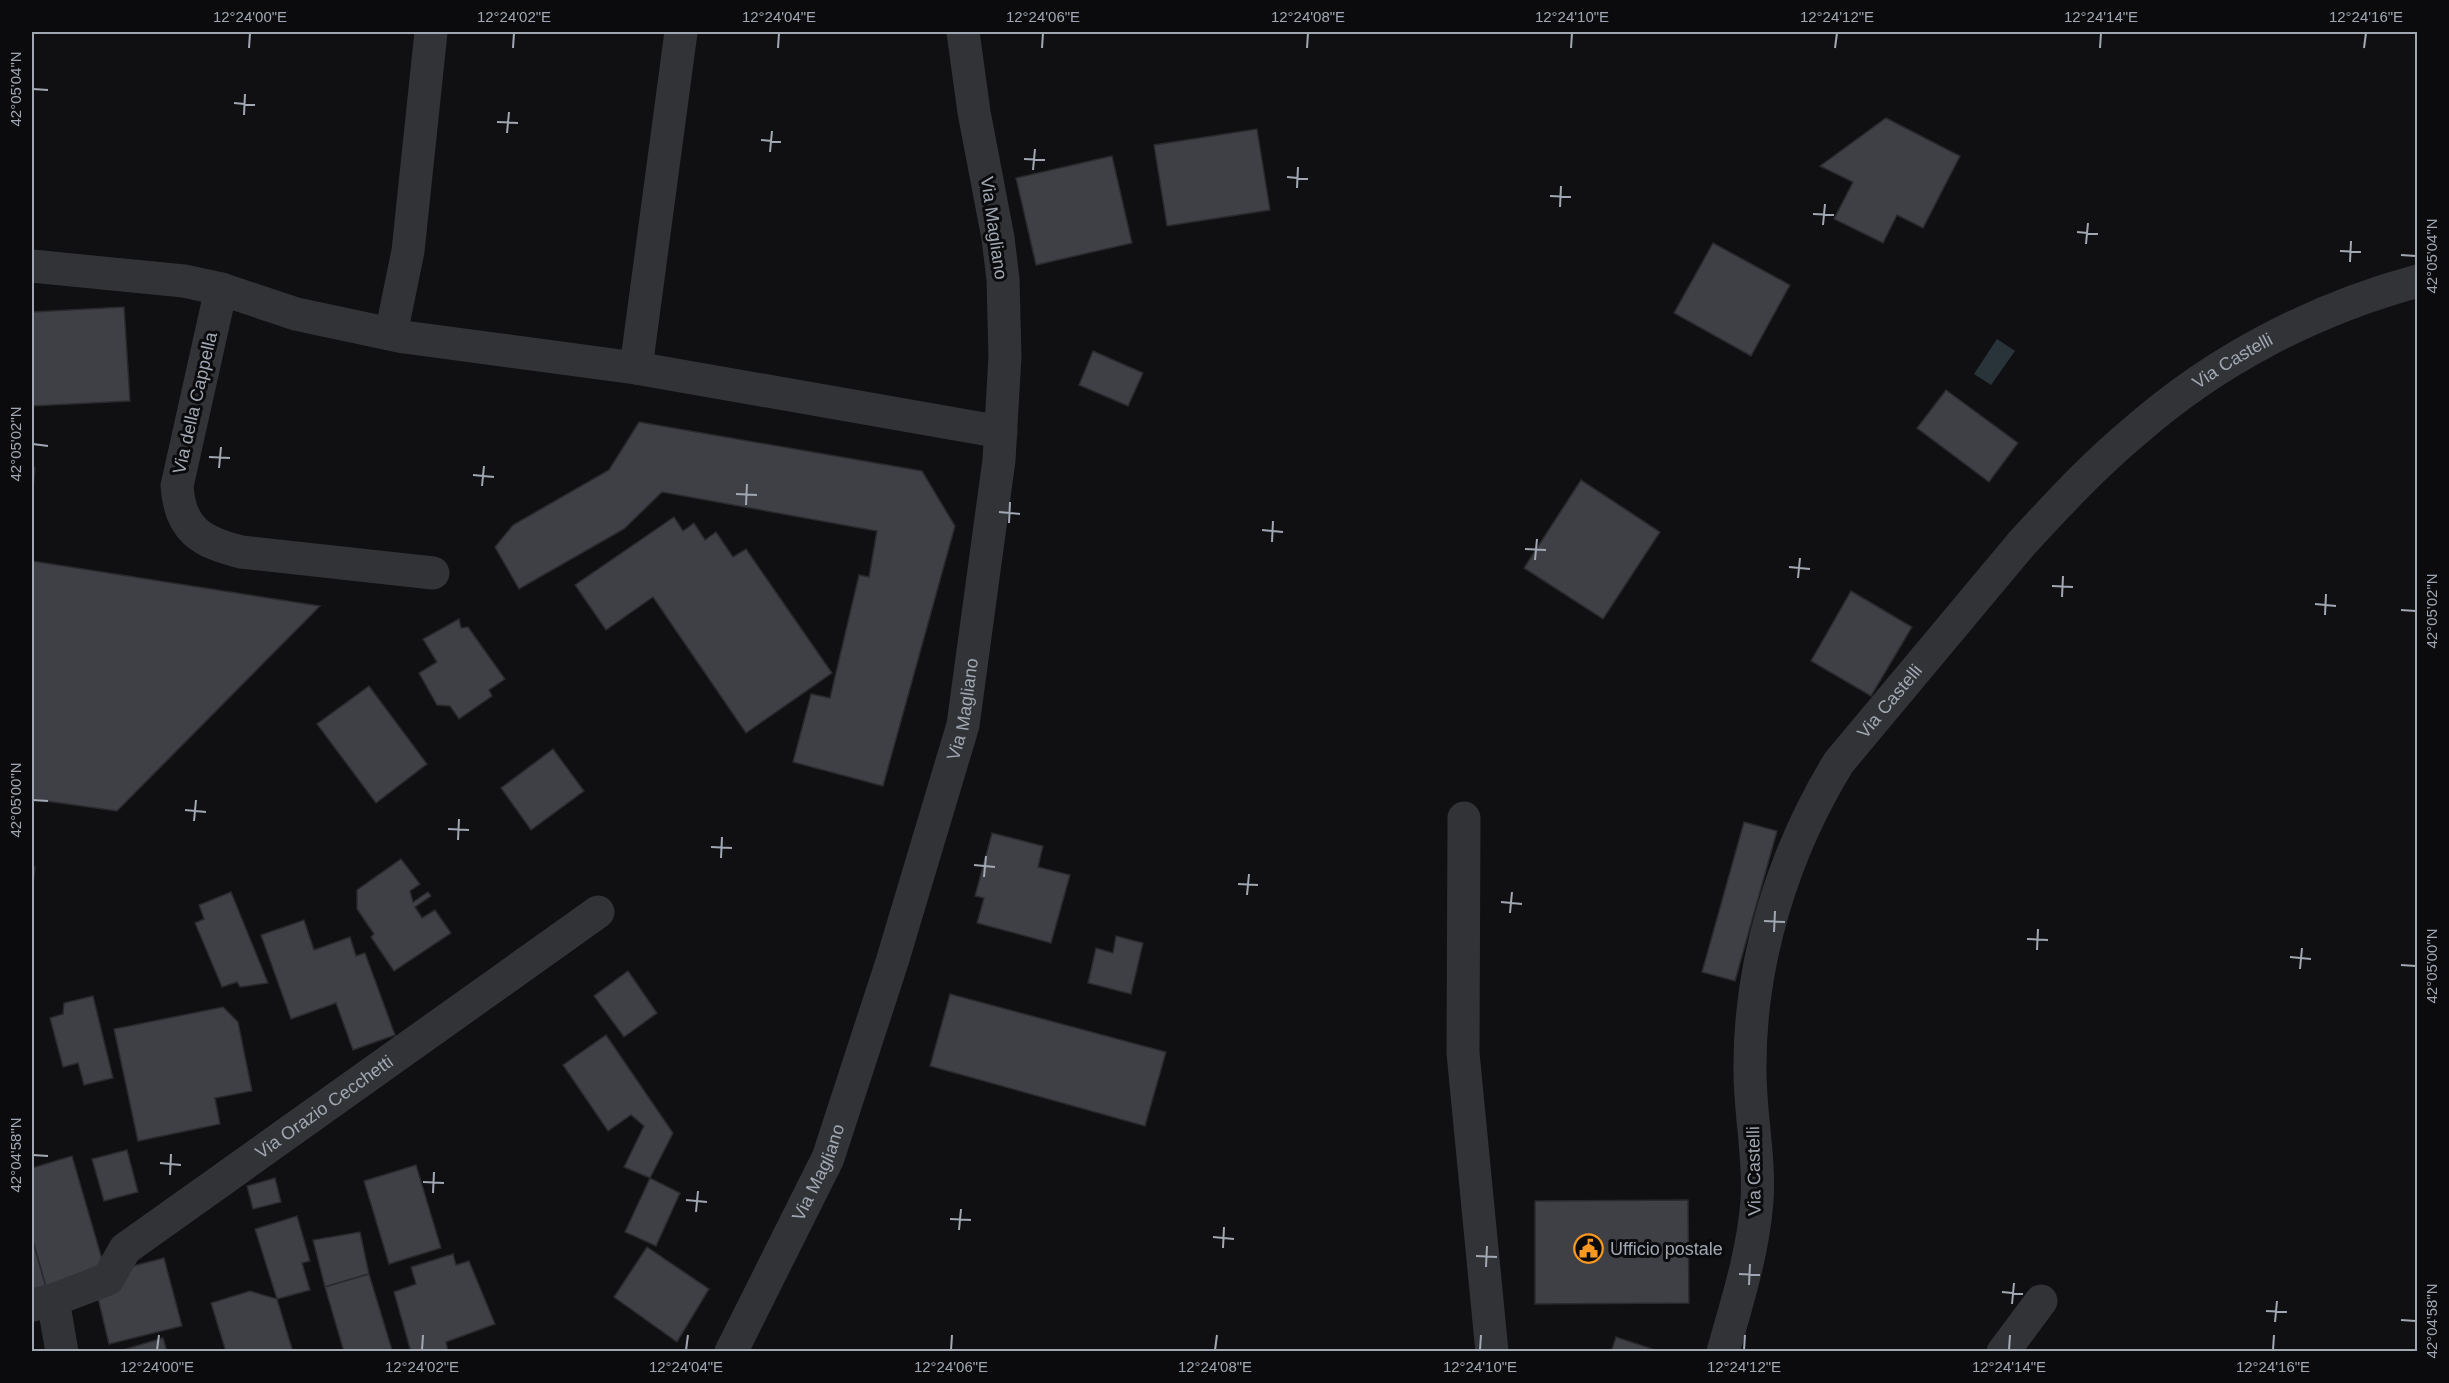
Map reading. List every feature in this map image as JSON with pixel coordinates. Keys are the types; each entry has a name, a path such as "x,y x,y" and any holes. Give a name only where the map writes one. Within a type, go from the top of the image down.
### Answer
{"street":[{"path":"391,334 408,251 431,32"},
{"path":"636,368 681,32"},
{"name":"Via Magliano","path":"731,1352 828,1158 892,962 963,725 1000,432 1005,356 1003,279 992,196 973,103 963,32"},
{"path":"32,266 184,281 221,289 296,314 391,334 636,368 1000,432"},
{"name":"Via Castelli","path":"1723,1352 1748,1260 1755,1221 1757,1162 1750,1064 1754,1002 1763,953 1777,900 1793,854 1823,788 1839,762 2022,543 2061,501 2136,430 2187,391 2269,339 2349,303 2418,281"},
{"name":"Via della Cappella","path":"221,289 178,478 178,507 188,526 202,537 224,548 241,552 433,573"},
{"path":"1464,818 1463,1053 1492,1352"},
{"name":"Via Orazio Cecchetti","path":"62,1352 42,1303 108,1279 124,1249 598,912"},
{"path":"2003,1352 2041,1301"}],"shaded area":[{"path":"1997,339 2015,351 1991,385 1974,374"}],"building":[{"path":"1886,118 1960,156 1923,228 1897,215 1883,243 1834,219 1853,182 1820,166"},
{"path":"1257,129 1270,210 1167,226 1154,145"},
{"path":"1112,156 1132,243 1036,265 1016,178"},
{"path":"1713,243 1790,285 1751,356 1674,313"},
{"path":"124,307 130,401 32,406 32,312"},
{"path":"1093,351 1143,373 1128,406 1079,385"},
{"path":"1946,390 2018,443 1989,482 1917,428"},
{"path":"639,422 922,471 955,526 883,786 793,762 811,694 830,698 859,575 869,577 877,531 662,492 624,529 519,589 495,547 513,525 609,470"},
{"path":"32,468 35,468 32,496"},
{"path":"1581,480 1660,532 1603,619 1524,568"},
{"path":"674,517 683,531 694,523 705,540 716,532 733,557 746,549 832,673 746,733 653,597 606,630 575,585"},
{"path":"32,561 320,606 117,811 32,799"},
{"path":"1851,591 1912,627 1871,696 1811,661"},
{"path":"459,619 461,628 468,627 505,679 489,690 492,696 459,719 450,706 437,705 419,673 437,662 423,639"},
{"path":"369,686 427,764 376,803 317,724"},
{"path":"553,749 584,791 531,830 501,788"},
{"path":"1744,822 1777,831 1735,981 1702,972"},
{"path":"992,833 1043,846 1038,867 1070,875 1051,943 977,923 984,898 975,896"},
{"path":"401,859 420,884 410,891 413,902 428,892 431,896 415,907 422,918 435,910 451,933 394,971 371,937 374,934 357,909 357,890"},
{"path":"32,867 35,867 32,893"},
{"path":"231,892 268,983 240,987 237,982 222,987 195,923 204,919 199,905"},
{"path":"304,920 314,950 350,937 356,956 365,953 395,1035 353,1050 336,1003 291,1019 261,935"},
{"path":"1116,936 1143,943 1131,994 1088,983 1096,948 1113,953"},
{"path":"628,971 657,1013 624,1037 594,996"},
{"path":"950,994 1166,1052 1145,1126 930,1066"},
{"path":"93,996 113,1078 84,1085 78,1063 63,1067 50,1018 63,1014 64,1003"},
{"path":"223,1007 238,1022 252,1091 215,1098 220,1124 138,1141 114,1029"},
{"path":"606,1035 673,1133 650,1178 624,1167 644,1126 631,1115 608,1131 563,1065"},
{"path":"127,1150 138,1192 104,1201 92,1159"},
{"path":"72,1156 106,1273 47,1291 32,1238 32,1168"},
{"path":"416,1165 441,1248 389,1264 364,1181"},
{"path":"275,1178 281,1202 253,1209 247,1186"},
{"path":"650,1178 680,1193 656,1246 625,1232"},
{"path":"1688,1200 1689,1303 1535,1304 1535,1201"},
{"path":"297,1216 310,1261 302,1263 310,1290 277,1299 255,1229"},
{"path":"360,1232 369,1274 325,1287 313,1240"},
{"path":"32,1238 47,1291 32,1296"},
{"path":"647,1247 709,1289 677,1342 614,1297"},
{"path":"453,1254 456,1265 469,1261 495,1324 446,1342 448,1352 411,1352 394,1292 416,1284 411,1267"},
{"path":"164,1258 182,1326 109,1344 97,1294 133,1266"},
{"path":"369,1274 392,1350 344,1352 325,1287"},
{"path":"250,1291 277,1299 293,1352 226,1352 211,1303"},
{"path":"1616,1337 1661,1352 1611,1352"},
{"path":"163,1338 167,1352 116,1352"}],"place":[{"name":"Ufficio postale","path":"1589,1249"}]}
